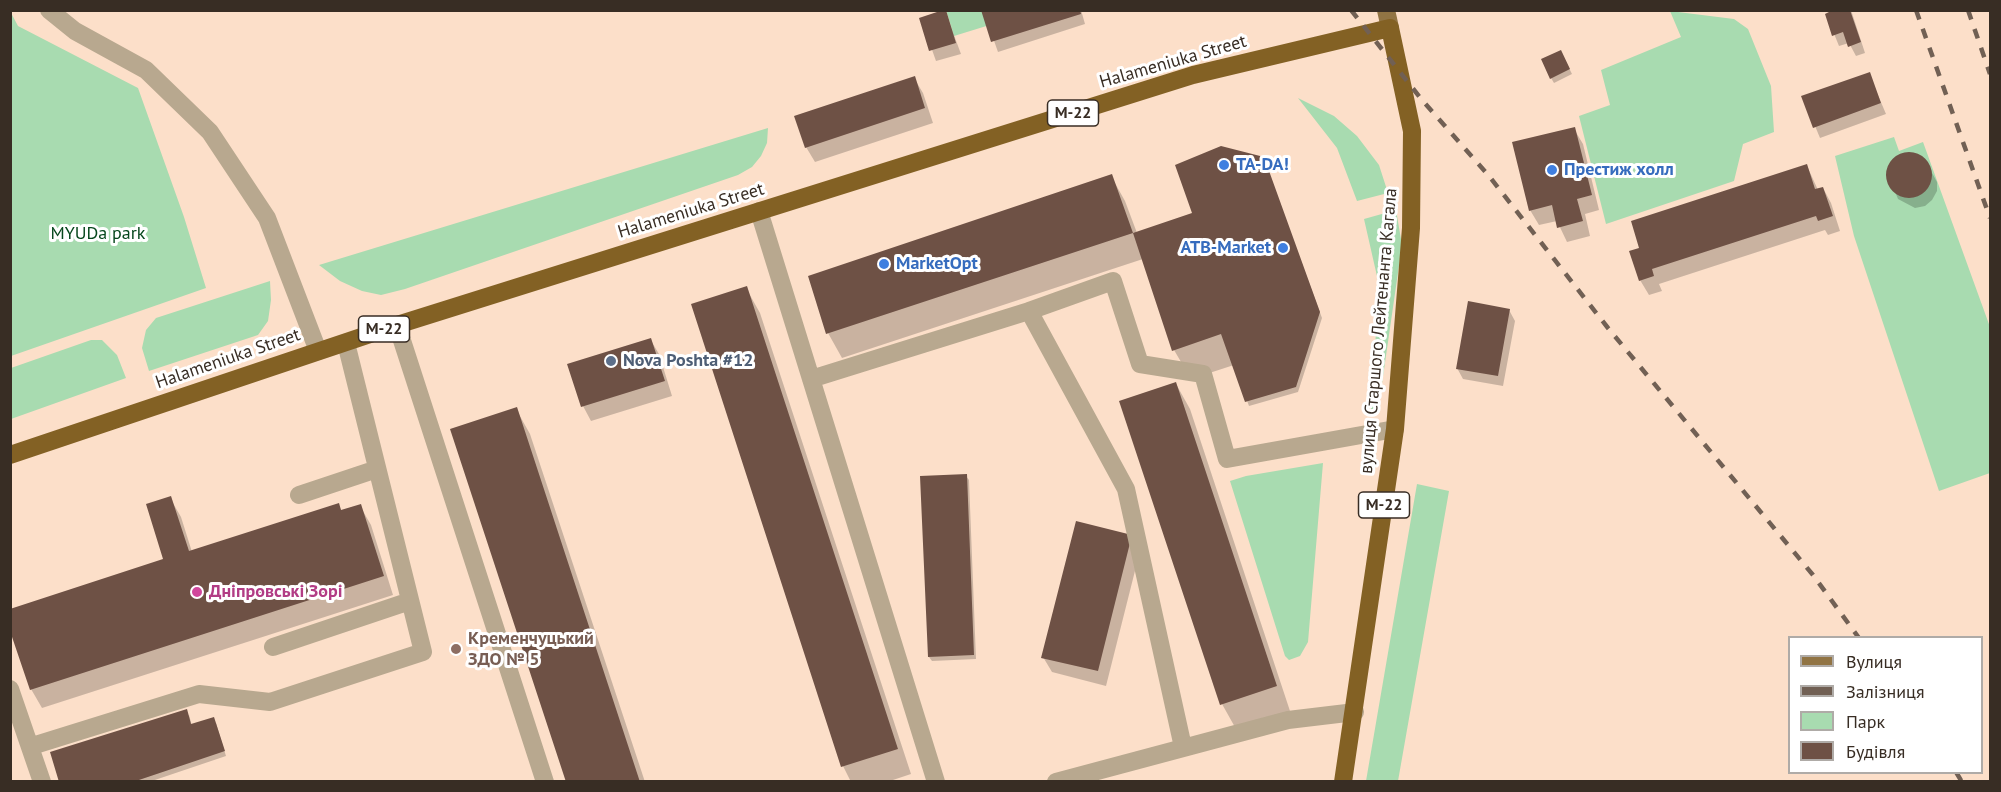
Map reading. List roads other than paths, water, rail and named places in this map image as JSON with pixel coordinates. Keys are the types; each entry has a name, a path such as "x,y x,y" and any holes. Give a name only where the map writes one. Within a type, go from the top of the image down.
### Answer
{"highway":[{"name":"Halameniuka Street","path":"10,455 397,325 1192,75 1388,19"},
{"name":"вулиця Старшого Лейтенанта Кагала","path":"1343,782 1395,429 1411,228 1412,131 1388,19"}],"street":[{"path":"49,10 75,31 146,70 210,132 267,218 318,351"},
{"path":"759,211 936,782"},
{"path":"811,379 1029,311 1113,281 1140,364 1203,374 1227,459 1395,429"},
{"path":"1029,311 1126,489 1183,747"},
{"path":"397,325 545,782"},
{"path":"32,747 199,694 270,702 423,652 346,343"},
{"path":"299,495 377,469"},
{"path":"273,648 410,602"},
{"path":"10,689 32,747 42,782"},
{"path":"1056,782 1288,720 1355,712"}],"railway":[{"path":"1351,10 1422,100 1489,176 1608,328 1813,575 1858,636"},
{"path":"1916,10 1990,218"},
{"path":"1968,10 1990,74"},
{"path":"1957,774 1962,782"}],"place":[{"name":"TA-DA!","path":"1224,165"},
{"name":"Престиж холл","path":"1552,170"},
{"name":"ATB-Market","path":"1283,248"},
{"name":"MarketOpt","path":"884,264"},
{"name":"Nova Poshta #12","path":"611,361"},
{"name":"Дніпровські Зорі","path":"197,592"},
{"name":"Кременчуцький ЗДО № 5","path":"456,649"}],"park label":[{"name":"MYUDa park","path":"98,234"}]}
